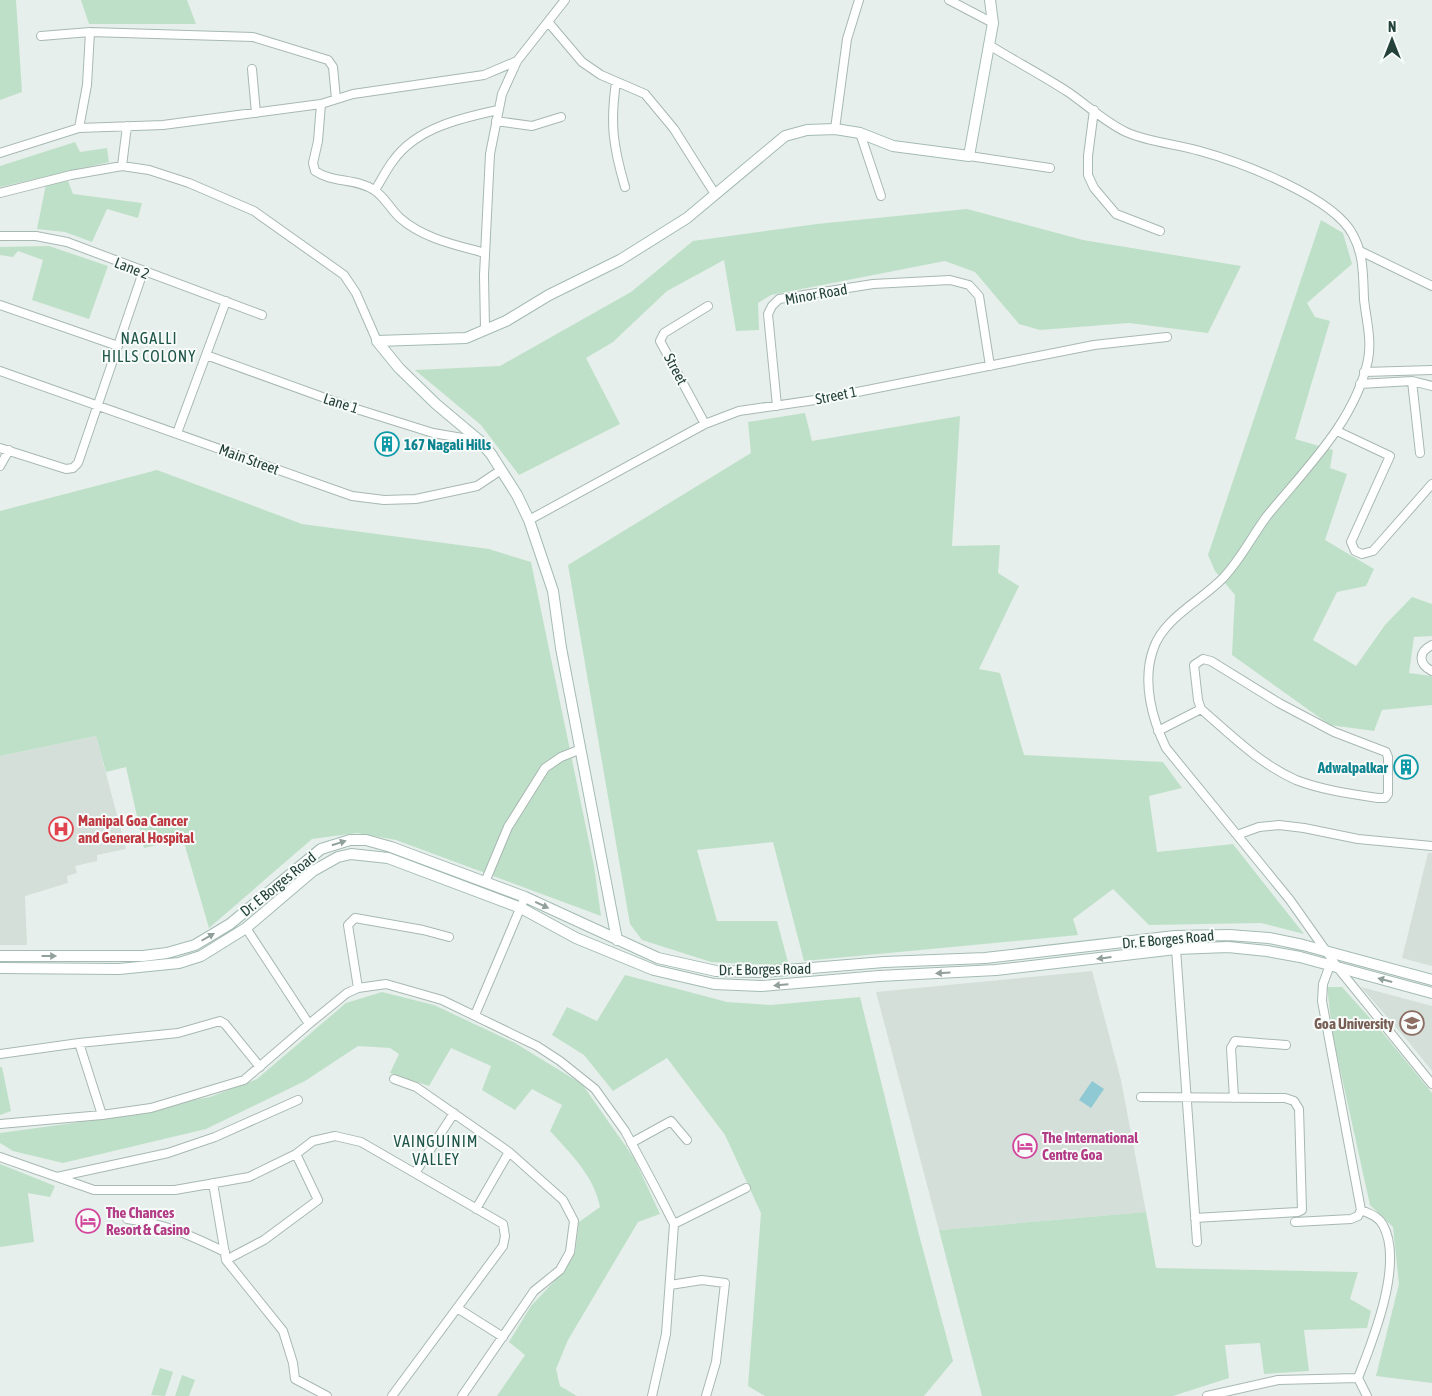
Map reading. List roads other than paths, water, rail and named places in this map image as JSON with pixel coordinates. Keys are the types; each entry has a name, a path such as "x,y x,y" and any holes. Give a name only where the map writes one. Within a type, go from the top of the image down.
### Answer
{"main road":[{"path":"377,341 466,338 486,329 620,260 687,218 785,136 807,130 835,129 860,133 893,146 969,156 993,24 990,0"},
{"path":"377,341 399,368 436,404 480,441 517,495 529,520 552,591 617,940"},
{"name":"Dr. E Borges Road","path":"0,956 143,956 167,953 195,945 230,924 314,854 335,844 350,840 366,840 525,897 658,958 716,971 762,972 884,962 985,958 1184,936 1229,935 1269,938 1432,980"},
{"name":"Dr. E Borges Road","path":"0,968 158,967 201,956 246,928 314,871 338,856 351,854 388,858 521,908 576,938 654,970 724,984 761,986 878,976 996,970 1176,949 1228,947 1267,951 1334,966 1432,993"}],"street":[{"path":"486,329 486,253 490,154 498,110 502,94 517,61 565,0"},
{"path":"835,129 847,39 859,0"},
{"path":"948,0 993,24"},
{"path":"548,24 582,62 601,75 645,94 660,109 715,194"},
{"path":"41,36 90,32 253,37 328,60 333,68 336,99"},
{"path":"79,128 87,85 90,32"},
{"path":"989,45 1066,90 1109,122 1129,133 1210,154 1281,182 1335,212 1352,233 1360,251 1370,344 1360,384 1337,431 1265,520 1235,565 1220,582 1166,627 1153,648 1148,674 1155,724 1166,748 1328,952 1334,966 1432,1084"},
{"path":"0,154 79,128 163,125 320,104 353,94 484,75 517,61"},
{"path":"252,69 256,113"},
{"path":"616,82 612,129 614,150 625,187"},
{"path":"320,104 318,141 313,163 315,171 321,176 365,185 374,190 402,220 419,231 443,242 486,253"},
{"path":"374,190 393,160 410,143 430,130 467,117 498,110"},
{"path":"1094,110 1088,156 1088,175 1094,188 1116,214 1160,231"},
{"path":"496,122 532,126 561,117"},
{"path":"122,166 127,126"},
{"path":"860,133 881,196"},
{"path":"969,156 1050,168"},
{"path":"0,193 71,175 122,166 149,170 189,183 254,211 344,276 356,292 377,341"},
{"name":"Lane 2","path":"0,236 36,236 68,242 143,272 262,315"},
{"path":"1360,251 1432,286"},
{"path":"0,448 66,469 73,468 78,463 143,272"},
{"name":"Minor Road","path":"777,406 768,314 772,306 779,299 873,284 950,280 968,285 979,296 990,366"},
{"path":"177,433 226,301"},
{"path":"0,305 118,346"},
{"name":"Street","path":"705,424 660,340 664,333 708,306"},
{"name":"Street 1","path":"529,520 705,424 739,411 777,406 1094,345 1167,337"},
{"name":"Lane 1","path":"206,355 346,406 433,433 480,441"},
{"path":"1364,372 1432,370"},
{"name":"Main Street","path":"0,371 352,496 384,500 416,499 477,486 501,470"},
{"path":"1360,384 1412,381 1432,386"},
{"path":"1412,381 1420,453"},
{"path":"1337,431 1390,456 1351,542 1355,551 1362,554 1373,551 1432,484"},
{"path":"0,466 9,450"},
{"path":"1432,645 1423,651 1420,658 1423,665 1432,671"},
{"path":"1204,660 1211,660 1279,703 1334,732 1386,752 1388,757 1388,794 1385,798 1378,798 1339,793 1297,780 1274,768 1244,747 1201,709 1198,700 1194,665 1204,660"},
{"path":"1158,731 1201,709"},
{"path":"485,882 508,828 545,768 561,757 580,749"},
{"path":"1237,835 1279,825 1304,828 1358,840 1432,846"},
{"path":"475,1015 525,897"},
{"path":"358,988 348,925 355,918 423,930 449,937"},
{"path":"246,928 309,1024"},
{"path":"1176,949 1185,1098 1197,1242"},
{"path":"1295,1222 1351,1219 1358,1216 1362,1210 1322,1001 1323,984 1334,966"},
{"path":"0,1124 102,1115 151,1108 244,1080 347,993 358,988 386,984 442,1000 537,1046 595,1089 631,1143 674,1224 666,1334 652,1396"},
{"path":"0,1054 79,1043 178,1033 220,1021 225,1024 260,1066"},
{"path":"1234,1098 1231,1048 1235,1041 1286,1045"},
{"path":"79,1043 102,1115"},
{"path":"394,1079 416,1087 509,1152 563,1200 574,1221 570,1252 560,1270 534,1291 462,1396"},
{"path":"1141,1098 1285,1098 1294,1101 1298,1109 1302,1210 1298,1212 1195,1218"},
{"path":"57,1176 168,1153 215,1137 298,1100"},
{"path":"415,1173 454,1113"},
{"path":"631,1143 671,1120 687,1140"},
{"path":"0,1157 94,1190 175,1190 249,1176 296,1154 313,1141 335,1136 361,1142 503,1224 505,1236 503,1246 392,1396"},
{"path":"476,1209 509,1152"},
{"path":"226,1256 264,1240 318,1200 296,1154"},
{"path":"213,1183 226,1256"},
{"path":"674,1224 746,1188"},
{"path":"1362,1210 1375,1216 1382,1224 1389,1248 1388,1282 1378,1321 1358,1378 1367,1396"},
{"path":"127,1219 156,1223 174,1228 226,1256 283,1331 296,1378 327,1396"},
{"path":"670,1285 702,1280 725,1283 716,1362 706,1396"},
{"path":"457,1308 503,1336"},
{"path":"1207,1396 1278,1380 1358,1378"}],"water":[{"path":"1092,1081 1104,1089 1091,1108 1079,1100"}],"place":[{"name":"167 Nagali Hills","path":"387,444"},
{"name":"Adwalpalkar","path":"1406,767"},
{"name":"Manipal Goa Cancer and General Hospital","path":"61,829"},
{"name":"Goa University","path":"1412,1023"},
{"name":"The International Centre Goa","path":"1025,1146"},
{"name":"The Chances Resort & Casino","path":"88,1221"}],"district":[{"name":"NAGALLI HILLS COLONY","path":"149,347"},
{"name":"VAINGUINIM VALLEY","path":"436,1150"}]}
